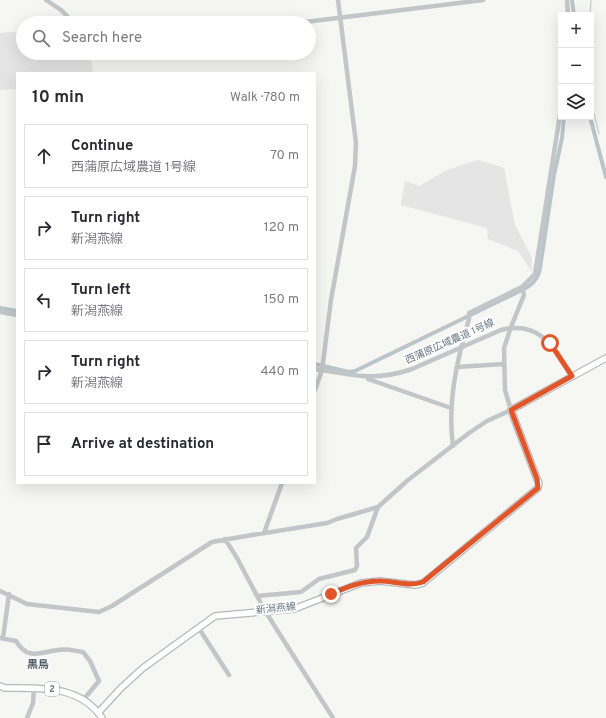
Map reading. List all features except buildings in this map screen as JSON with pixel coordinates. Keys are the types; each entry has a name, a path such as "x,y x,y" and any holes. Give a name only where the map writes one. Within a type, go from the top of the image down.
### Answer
{"main road":[{"path":"511,410 606,358"},
{"name":"新潟燕線","path":"98,716 132,676 215,616 294,608 361,583 380,581 415,585 423,582 538,488 539,484 511,410"},
{"name":"2","path":"0,686 5,688 46,688 61,691 84,699 98,716"}],"street":[{"path":"46,0 67,16"},
{"path":"316,387 322,370 331,300 355,166 356,143 338,0"},
{"path":"316,20 483,0"},
{"path":"567,0 568,12"},
{"path":"453,446 451,408 454,378 469,319 469,313 522,287 536,274 559,120"},
{"path":"0,590 27,604 99,612 112,606 212,542 327,523 378,507 408,480 487,421 511,410 505,390 504,348 524,295 522,287"},
{"path":"0,312 16,315"},
{"name":"西蒲原広域農道 1号線","path":"316,369 366,377 383,377 397,374 412,369 500,330 511,327 522,328 540,335 550,343 572,376"},
{"path":"457,367 504,364"},
{"path":"366,377 451,408"},
{"path":"264,533 282,484"},
{"path":"257,596 301,592 319,579 355,570 357,566 356,548 367,537 378,507"},
{"path":"225,540 237,558 265,611 333,718"},
{"path":"9,594 1,638 16,641 19,646 30,654 40,654 68,649 83,652 90,661 99,681 84,699"},
{"path":"198,627 229,675"},
{"path":"28,718 33,703 34,688"}],"shaded area":[{"path":"16,32 16,60 91,60 93,72 16,72 16,89 0,90 0,33"},
{"path":"478,160 504,168 515,225 532,258 532,272 518,251 488,239 487,228 401,205 405,181 419,186 447,170"}],"waterway":[{"path":"572,0 574,12"},
{"path":"590,12 591,0"},
{"path":"594,113 599,134"},
{"path":"316,364 349,372 355,371 531,285 538,276 540,268 564,120"},
{"path":"591,120 606,177"},
{"path":"0,308 16,311"}],"district":[{"name":"黒鳥","path":"38,665"}],"route":[{"path":"331,594 361,583 380,581 415,585 423,582 535,492 539,484 511,410 572,376 550,343"}]}
